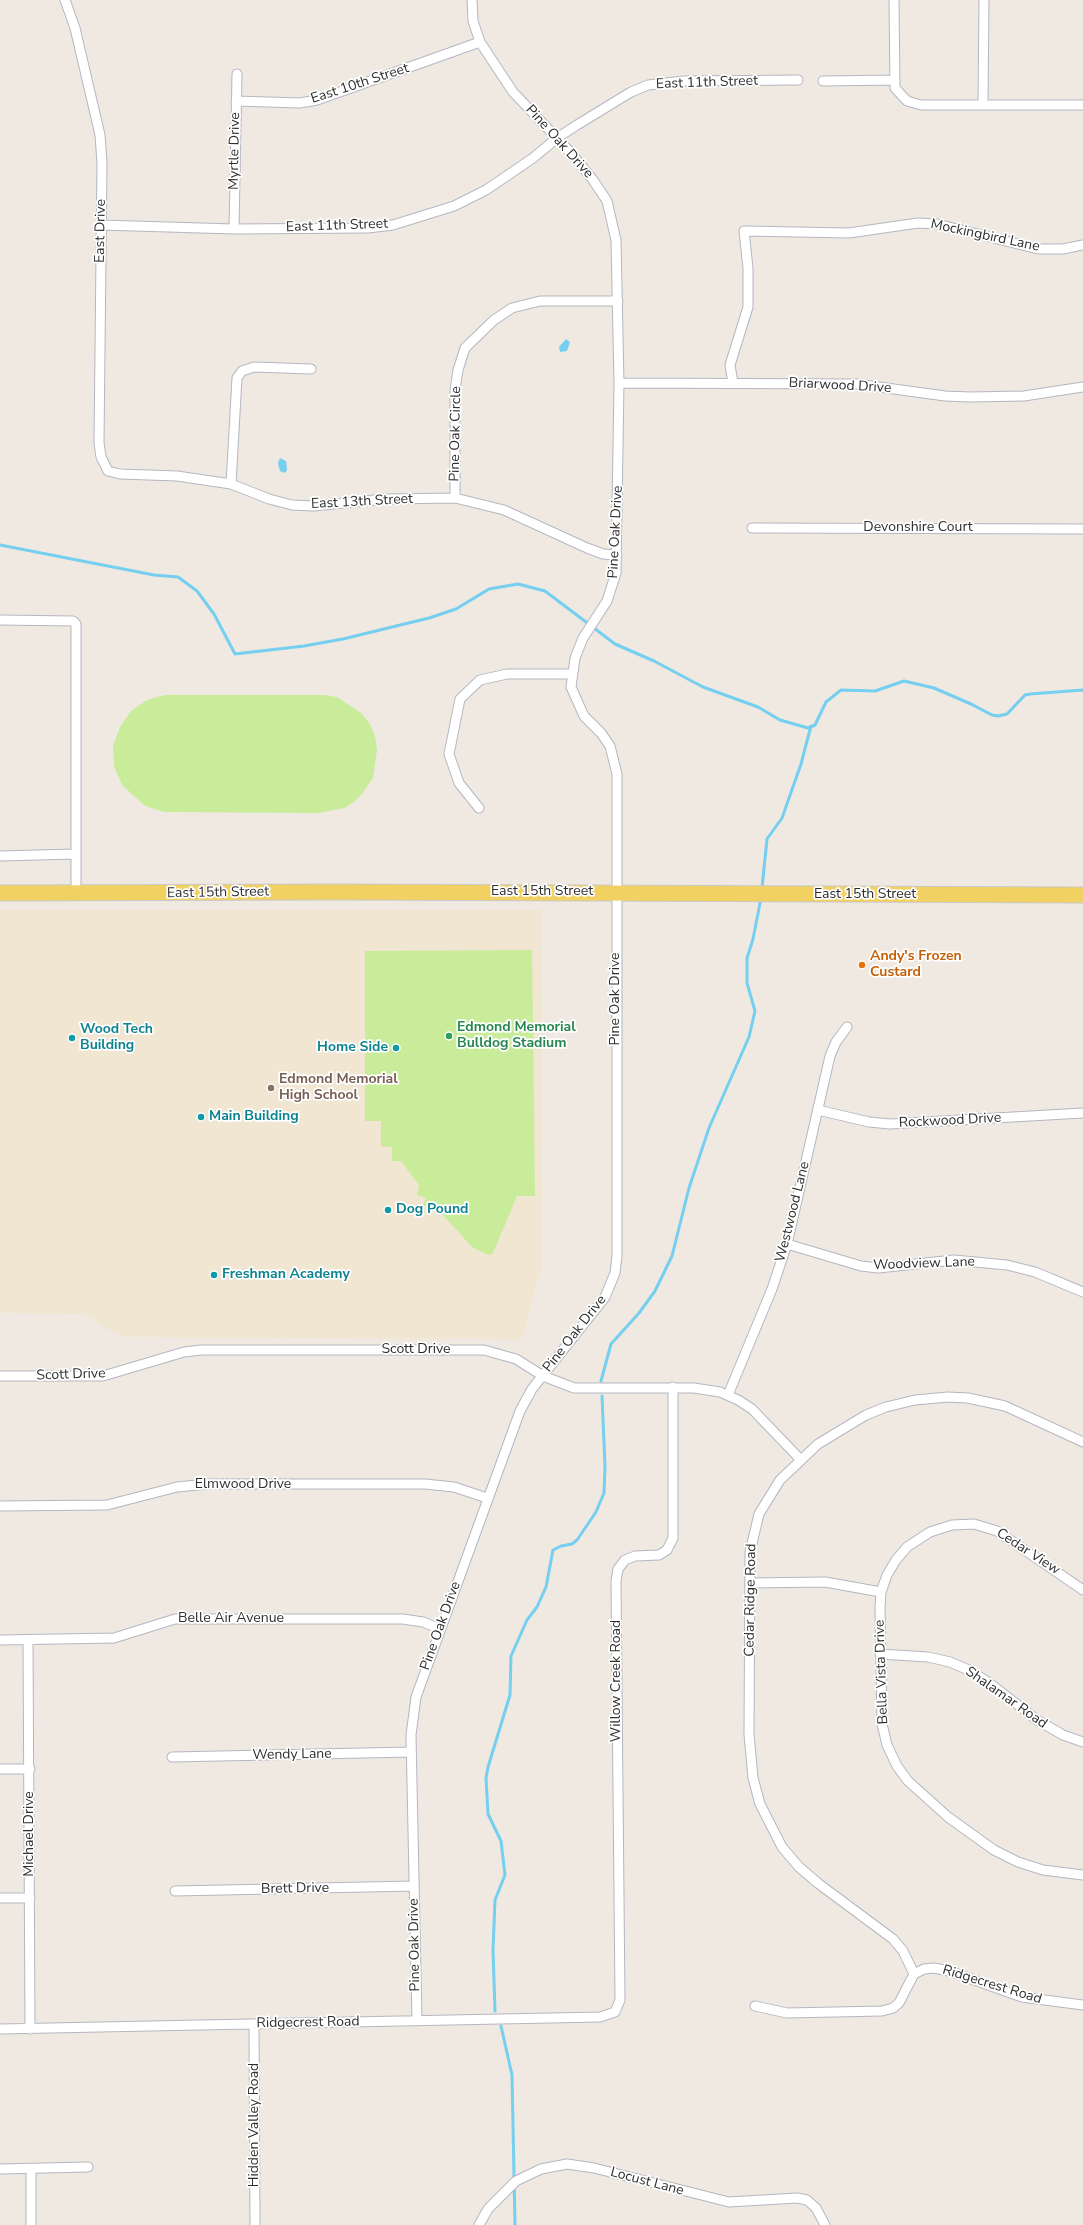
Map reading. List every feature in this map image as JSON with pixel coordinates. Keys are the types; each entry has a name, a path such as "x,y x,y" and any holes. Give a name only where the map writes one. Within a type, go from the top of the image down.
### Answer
{"main road":[{"name":"East 15th Street","path":"0,894 617,892 1083,895"}],"street":[{"name":"East Drive","path":"64,0 75,28 100,136 102,163 99,443 104,465"},
{"name":"Pine Oak Drive","path":"417,2021 411,1752 412,1720 416,1697 487,1498 520,1411 543,1376 598,1308 612,1284 617,1266 617,774 614,756 601,733 584,716 571,687 571,674 583,638 610,594 616,573 619,383 616,240 607,201 593,180 557,138 513,92 480,42 473,21 472,0"},
{"path":"894,0 895,88 907,101 921,105 1083,105"},
{"path":"983,105 984,0"},
{"name":"East 10th Street","path":"236,101 300,103 317,100 480,42"},
{"name":"Myrtle Drive","path":"234,229 237,74"},
{"name":"East 11th Street","path":"101,225 234,229 368,228 393,225 454,206 486,190 533,158 557,138 632,92 648,86 684,81 798,80"},
{"path":"823,81 894,80"},
{"name":"Mockingbird Lane","path":"733,383 730,365 733,350 746,320 749,299 748,268 744,231 849,233 918,223 937,224 1038,249 1063,249 1083,245"},
{"name":"Pine Oak Circle","path":"455,498 455,390 458,370 465,348 494,320 512,308 540,301 618,301"},
{"path":"231,484 237,378 242,371 254,367 312,369"},
{"name":"Briarwood Drive","path":"619,383 857,384 945,396 970,397 1024,396 1083,387"},
{"name":"East 13th Street","path":"104,465 108,471 120,474 177,476 231,484 269,499 292,505 313,506 385,499 455,498 504,510 587,548 603,554 617,555"},
{"name":"Devonshire Court","path":"752,528 1083,529"},
{"path":"0,620 73,621 76,624 76,894"},
{"path":"478,808 459,783 449,754 460,699 480,680 507,674 571,674"},
{"path":"0,856 75,854"},
{"name":"Westwood Lane","path":"728,1395 772,1289 787,1244 830,1056 836,1042 847,1027"},
{"name":"Rockwood Drive","path":"818,1110 869,1122 890,1124 1083,1113"},
{"name":"Woodview Lane","path":"787,1244 861,1266 878,1268 954,1260 1007,1265 1035,1272 1083,1292"},
{"name":"Scott Drive","path":"0,1376 103,1376 196,1350 484,1350 516,1359 543,1376 574,1388 703,1388 728,1395 752,1409 800,1459"},
{"name":"Willow Creek Road","path":"615,2012 620,2000 616,1581 618,1569 625,1560 634,1556 659,1555 667,1550 674,1538 673,1387"},
{"name":"Cedar Ridge Road","path":"914,1974 903,1951 893,1939 819,1884 799,1867 782,1847 760,1804 753,1778 750,1755 750,1552 759,1514 776,1486 800,1459 832,1435 872,1412 915,1400 948,1397 968,1398 1005,1406 1083,1442"},
{"name":"Elmwood Drive","path":"0,1506 107,1505 177,1487 208,1484 426,1484 454,1487 487,1498"},
{"name":"Cedar View","path":"881,1592 896,1560 918,1538 941,1527 963,1524 981,1526 1001,1533 1083,1590"},
{"path":"750,1583 825,1582 881,1592"},
{"name":"Bella Vista Drive","path":"881,1592 880,1710 884,1736 897,1766 908,1781 948,1817 994,1850 1018,1862 1043,1870 1083,1875"},
{"name":"Belle Air Avenue","path":"0,1640 114,1638 170,1620 188,1618 403,1619 424,1622 440,1628"},
{"name":"Michael Drive","path":"28,1640 30,1769 30,2029"},
{"name":"Shalamar Road","path":"880,1654 928,1657 950,1662 971,1671 992,1684 1037,1720 1063,1735 1083,1742"},
{"name":"Wendy Lane","path":"172,1757 411,1752"},
{"path":"0,1769 30,1769"},
{"name":"Brett Drive","path":"175,1891 414,1886"},
{"path":"0,1898 30,1898"},
{"name":"Ridgecrest Road","path":"914,1974 924,1969 934,1968 949,1971 1022,1996 1083,2005"},
{"path":"755,2006 786,2013 882,2012 893,2008 899,2003 914,1974"},
{"name":"Ridgecrest Road","path":"0,2029 600,2017 615,2012"},
{"name":"Hidden Valley Road","path":"254,2024 255,2225"},
{"name":"Locust Lane","path":"478,2225 488,2209 516,2181 541,2168 567,2164 594,2168 728,2202 797,2198 807,2200 816,2208 825,2225"},
{"path":"0,2169 88,2167"},
{"path":"31,2169 31,2225"}],"shaded area":[{"name":"Edmond Memorial High School","path":"0,910 542,910 542,1265 522,1339 120,1337 85,1314 0,1313"}],"green space":[{"path":"165,695 324,695 337,697 361,713 370,724 375,736 377,750 373,778 362,794 354,802 344,808 319,813 164,812 145,806 122,785 114,766 113,746 120,727 131,711 147,700"},
{"name":"Edmond Memorial Bulldog Stadium","path":"532,950 535,1196 517,1196 493,1253 489,1255 472,1247 443,1215 423,1205 426,1198 417,1195 419,1185 401,1161 392,1161 392,1147 381,1146 381,1121 365,1121 365,951"}],"water":[{"path":"566,339 570,342 567,351 560,352 559,347"},
{"path":"280,458 286,461 287,470 285,473 280,471 278,463"}],"waterway":[{"path":"0,545 154,575 178,577 197,591 214,614 235,654 304,646 343,639 429,618 456,609 489,589 518,584 545,591 615,644 654,661 703,687 758,707 780,720 808,728 815,725 826,702 841,690 875,691 904,681 934,688 992,715 998,716 1007,714 1025,695 1083,690"},
{"path":"762,888 767,839 782,818 801,764 811,726"},
{"path":"601,1381 611,1344 639,1313 655,1291 672,1256 689,1188 709,1128 749,1037 755,1011 747,983 747,958 753,939 761,898"},
{"path":"495,2011 493,1950 495,1900 505,1875 501,1841 488,1814 486,1778 510,1695 511,1656 527,1620 537,1607 546,1587 553,1550 561,1546 572,1544 577,1540 596,1512 604,1493 605,1466 602,1396"},
{"path":"501,2026 512,2075 515,2225"}],"place":[{"name":"Andy's Frozen Custard","path":"862,965"},
{"name":"Edmond Memorial Bulldog Stadium","path":"449,1036"},
{"name":"Wood Tech Building","path":"72,1038"},
{"name":"Home Side","path":"396,1048"},
{"name":"Edmond Memorial High School","path":"271,1088"},
{"name":"Main Building","path":"201,1117"},
{"name":"Dog Pound","path":"388,1210"},
{"name":"Freshman Academy","path":"214,1275"}]}
